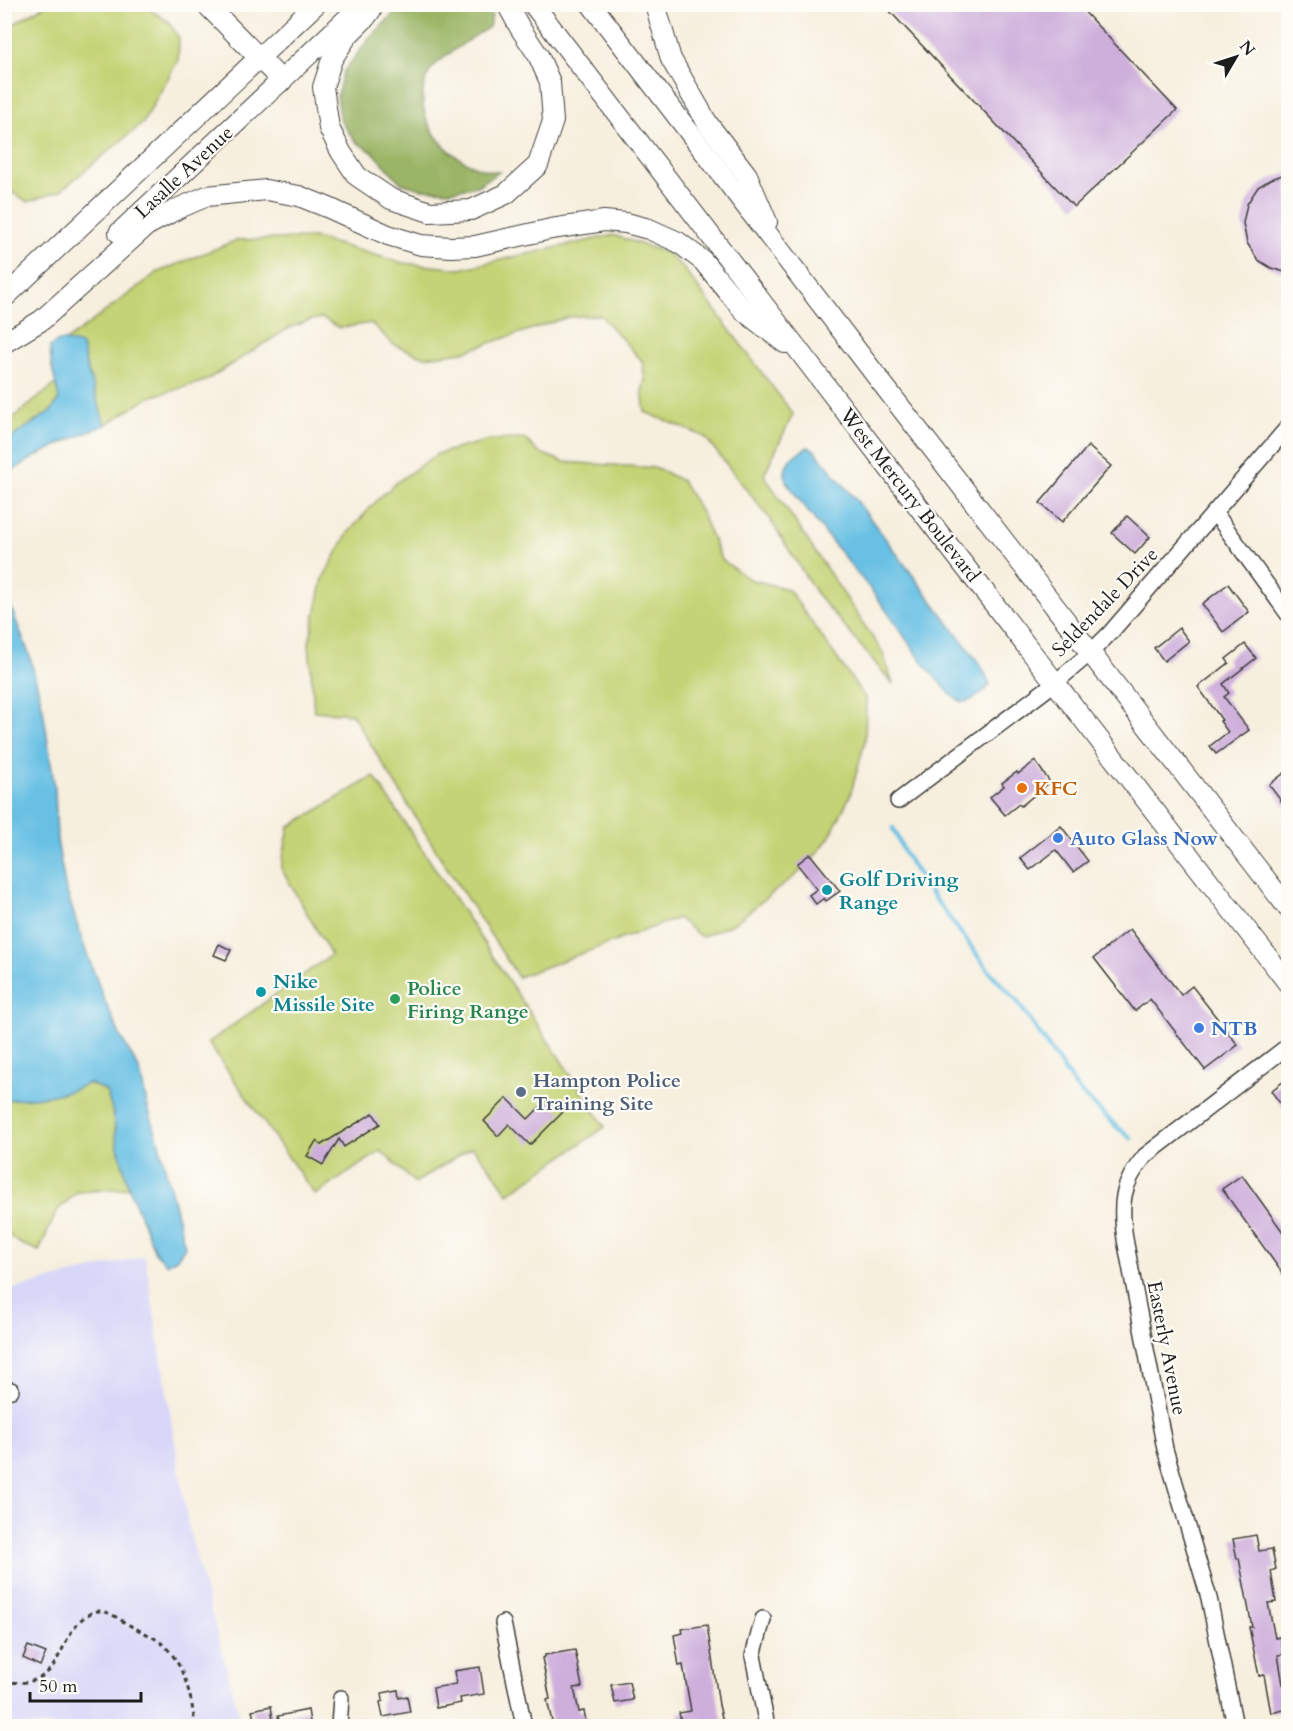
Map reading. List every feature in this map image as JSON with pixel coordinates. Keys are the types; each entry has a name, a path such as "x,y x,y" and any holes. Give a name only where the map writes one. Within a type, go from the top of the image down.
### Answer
{"main road":[{"path":"206,4 282,81"},
{"name":"Lasalle Avenue","path":"4,298 316,4"},
{"name":"Lasalle Avenue","path":"4,341 362,4"},
{"path":"375,4 348,35 332,59 323,87 329,128 357,176 391,199 430,212 471,210 506,194 538,165 553,121 550,82 538,55 507,4"},
{"name":"West Mercury Boulevard","path":"533,4 1288,983"},
{"path":"591,4 1288,908"},
{"path":"656,4 671,59 708,124 747,175 779,250"},
{"path":"4,341 42,320 146,226 207,196 266,190 299,196 388,235 421,245 475,246 551,229 604,221 626,223 649,229 678,242 703,261 744,311 805,358"}],"street":[{"name":"Seldendale Drive","path":"898,801 1056,682 1112,632 1288,427"},
{"path":"1215,513 1288,614"},
{"name":"Easterly Avenue","path":"1235,1726 1209,1598 1165,1449 1125,1239 1122,1204 1127,1181 1145,1156 1288,1046"},
{"path":"763,1619 753,1656 767,1726"},
{"path":"503,1623 524,1726"},
{"path":"339,1726 341,1698"}],"path":[{"path":"4,1680 24,1683 38,1678 56,1661 74,1627 92,1612 103,1611 158,1641 170,1651 188,1691 195,1726"}],"shaded area":[{"path":"145,1256 189,1530 241,1726 5,1726 5,1291"}],"green space":[{"path":"47,4 149,5 150,10 168,21 179,38 178,60 143,123 60,191 28,202 10,191 5,192 5,29"},
{"path":"402,5 484,5 492,16 489,27 434,66 423,88 423,106 428,123 438,138 465,162 482,169 499,172 477,186 449,191 421,189 401,183 374,153 356,142 341,122 337,96 343,72 369,39"},
{"path":"613,235 667,253 684,269 793,414 764,475 883,653 893,684 816,593 769,518 705,437 645,412 642,391 645,380 642,361 600,315 568,317 463,352 425,357 394,345 371,323 340,328 322,318 311,320 289,328 205,381 150,397 105,425 82,346 66,341 158,272 237,240 315,238 403,263 460,269"},
{"path":"57,383 59,399 52,410 5,442 4,425"},
{"path":"525,439 538,452 564,462 657,468 682,481 702,514 721,559 749,579 788,589 866,699 865,742 850,796 829,838 806,867 733,924 701,937 678,918 518,977 442,860 352,714 314,711 309,643 323,578 348,533 378,499 397,482 437,454 489,440"},
{"name":"Police Firing Range","path":"374,776 605,1127 508,1194 492,1170 472,1147 415,1183 381,1151 315,1195 208,1043 331,955 281,868 289,827"},
{"path":"89,1083 107,1091 129,1188 77,1192 57,1211 39,1251 19,1243 10,1236 5,1237 5,1100 58,1094"}],"water":[{"path":"59,341 82,345 105,425 66,441 5,476 5,442 52,410 59,399 50,347"},
{"path":"808,447 813,449 857,501 981,666 990,684 977,697 964,702 960,701 933,675 880,602 786,481 787,464 793,456"},
{"path":"4,589 30,657 43,709 55,789 57,840 65,886 104,999 140,1071 185,1247 177,1258 167,1264 155,1252 129,1188 106,1091 89,1083 58,1094 5,1100"}],"building":[{"path":"883,4 1077,4 1177,110 1074,207"},
{"path":"1288,173 1288,273 1271,268 1258,260 1247,243 1243,223 1247,204 1258,187"},
{"path":"1088,446 1111,466 1062,522 1040,503"},
{"path":"1127,516 1150,537 1135,554 1112,533"},
{"path":"1228,584 1249,612 1223,632 1202,604"},
{"path":"1179,628 1189,641 1164,661 1154,648"},
{"path":"1245,644 1256,658 1223,684 1229,693 1224,697 1249,730 1216,754 1210,746 1228,732 1198,687 1229,663 1226,659"},
{"name":"KFC","path":"1035,761 1050,782 1021,806 1019,804 1005,815 990,797 1004,786 1002,783"},
{"path":"1288,770 1288,810 1269,785"},
{"name":"Auto Glass Now","path":"1061,826 1088,861 1073,872 1056,850 1030,870 1020,858"},
{"path":"810,854 840,891 826,901 824,898 816,904 809,895 817,889 797,864"},
{"path":"1130,929 1181,995 1192,986 1238,1045 1205,1070 1150,999 1135,1011 1094,958"},
{"path":"219,944 231,950 226,960 214,955"},
{"path":"1288,1078 1288,1114 1271,1091"},
{"path":"507,1098 528,1119 548,1099 562,1113 530,1145 509,1124 498,1136 484,1121"},
{"path":"373,1113 380,1124 344,1147 339,1139 323,1165 307,1156 316,1141 321,1145"},
{"path":"1242,1175 1288,1239 1288,1281 1222,1189"},
{"path":"1256,1535 1259,1551 1272,1549 1276,1569 1271,1571 1276,1602 1268,1603 1275,1638 1280,1637 1284,1654 1278,1655 1283,1684 1288,1683 1288,1709 1271,1713 1264,1675 1259,1676 1239,1558 1237,1559 1233,1539"},
{"path":"707,1625 724,1726 682,1726 679,1713 691,1711 683,1665 679,1666 674,1635 683,1633 682,1629"},
{"path":"28,1646 46,1653 40,1666 23,1658"},
{"path":"575,1650 582,1687 574,1688 579,1712 584,1711 587,1726 553,1726 542,1658 545,1655"},
{"path":"480,1667 484,1694 460,1698 461,1703 436,1708 433,1688 456,1684 454,1671"},
{"path":"629,1682 633,1700 615,1703 611,1685"},
{"path":"398,1690 399,1698 407,1696 410,1712 383,1717 380,1702 383,1701 382,1693"},
{"path":"271,1706 273,1720 255,1724 252,1710"},
{"path":"308,1710 310,1722 307,1723 308,1726 280,1726 278,1716"}],"waterway":[{"path":"893,828 905,854 927,888 990,972 1017,1001 1078,1090 1131,1138"}],"place":[{"name":"KFC","path":"1022,788"},
{"name":"Auto Glass Now","path":"1058,838"},
{"name":"Golf Driving Range","path":"827,890"},
{"name":"Nike Missile Site","path":"261,992"},
{"name":"Police Firing Range","path":"395,999"},
{"name":"NTB","path":"1199,1028"},
{"name":"Hampton Police Training Site","path":"521,1092"}]}
